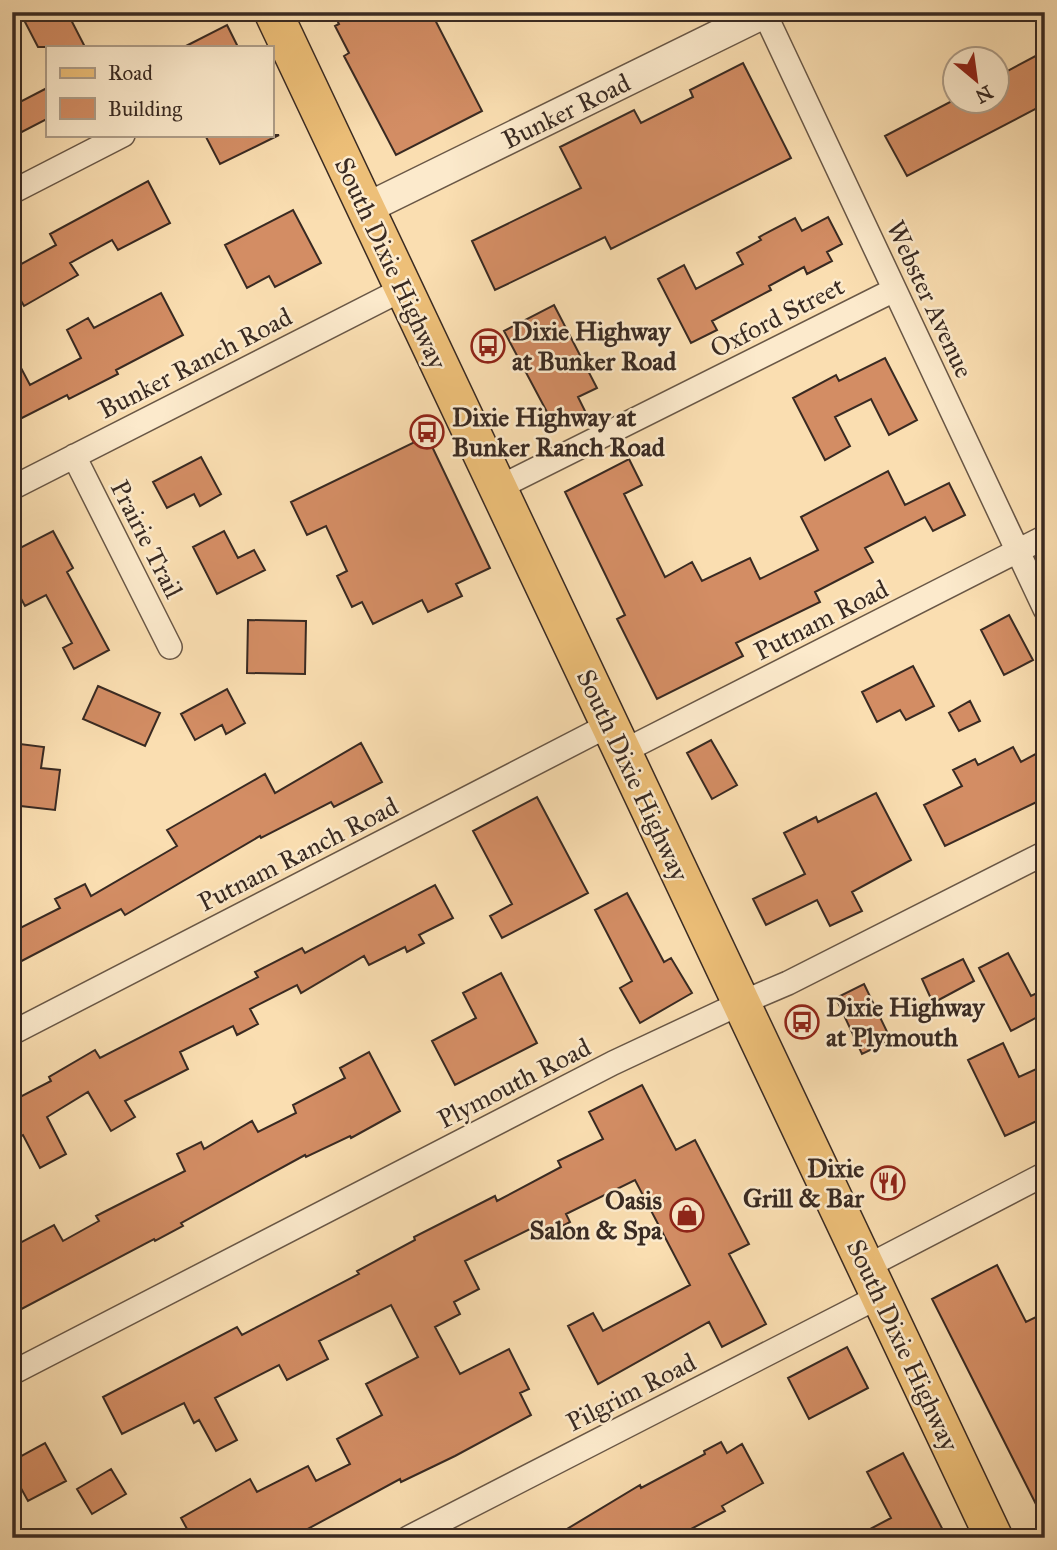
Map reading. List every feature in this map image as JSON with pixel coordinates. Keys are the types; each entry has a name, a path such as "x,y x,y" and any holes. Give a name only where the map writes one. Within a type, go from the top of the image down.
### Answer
{"main road":[{"name":"South Dixie Highway","path":"273,12 281,54 365,209 994,1538"}],"street":[{"name":"Bunker Road","path":"365,209 764,13"},
{"name":"Webster Avenue","path":"764,13 1045,609"},
{"path":"12,192 121,136"},
{"name":"Bunker Ranch Road","path":"12,488 403,289"},
{"name":"Oxford Street","path":"498,488 894,290"},
{"name":"Prairie Trail","path":"74,456 170,647"},
{"name":"Putnam Road","path":"615,738 1045,537"},
{"name":"Putnam Ranch Road","path":"12,1033 615,738"},
{"name":"Plymouth Road","path":"12,1373 613,1063 788,983 1045,853"},
{"name":"Pilgrim Road","path":"408,1538 873,1281 1045,1174"}],"building":[{"path":"44,12 67,12 84,46 38,47 25,22"},
{"path":"333,12 431,12 482,111 396,155 344,56 349,53 335,26 339,24"},
{"path":"227,25 238,46 186,46"},
{"path":"1045,51 1045,104 907,176 885,136 942,106 942,116 1012,116 1012,69"},
{"path":"743,63 791,158 611,249 605,237 495,290 472,241 581,188 560,147 634,110 641,123 693,97 690,90"},
{"path":"46,89 46,120 12,137 12,106"},
{"path":"279,135 220,164 206,136"},
{"path":"148,181 170,223 118,250 112,240 70,263 78,275 24,306 12,285 12,269 56,245 50,234"},
{"path":"293,210 321,263 275,287 269,276 247,288 225,245"},
{"path":"828,217 842,244 827,252 832,261 807,274 804,267 769,286 771,290 712,321 717,330 691,343 658,279 684,265 696,289 743,264 737,253 761,240 759,237 795,218 802,231"},
{"path":"161,293 183,335 116,370 118,374 69,399 67,395 12,423 12,351 30,385 81,358 67,330 88,318 94,328"},
{"path":"554,305 597,388 578,397 586,413 556,429 504,331"},
{"path":"885,358 917,420 889,435 871,399 835,417 850,446 825,460 793,398 836,375 839,381"},
{"path":"427,436 490,568 456,584 462,596 428,612 422,600 373,624 362,602 352,607 337,576 347,571 326,526 307,535 291,502"},
{"path":"201,457 221,494 200,506 194,494 167,508 153,482"},
{"path":"629,459 642,485 624,494 665,577 692,562 702,581 750,558 760,579 818,550 801,517 888,471 905,505 949,483 965,515 933,531 925,517 865,548 873,562 815,592 820,602 736,643 743,656 657,699 617,619 625,615 565,492"},
{"path":"53,531 73,568 67,572 109,650 74,669 63,648 72,643 46,595 25,606 12,582 12,552"},
{"path":"224,531 238,558 254,550 265,570 217,594 193,547"},
{"path":"1009,615 1033,660 1004,675 981,630"},
{"path":"248,620 306,621 305,674 247,673"},
{"path":"913,666 934,706 906,720 900,710 877,722 862,692"},
{"path":"98,686 160,713 145,746 83,719"},
{"path":"227,689 245,723 226,734 222,725 195,740 181,714"},
{"path":"970,701 980,721 959,731 949,713"},
{"path":"711,740 737,785 712,799 687,753"},
{"path":"12,743 44,747 41,768 60,770 55,810 12,805"},
{"path":"361,743 382,782 334,807 331,802 261,838 260,836 125,915 121,909 12,966 12,932 60,908 55,899 85,884 91,896 177,846 167,830 265,774 275,793"},
{"path":"1013,747 1021,762 1045,749 1045,798 945,846 924,805 962,786 953,770 975,759 978,765"},
{"path":"876,793 911,860 852,892 862,911 830,926 817,900 766,925 753,899 805,874 784,833 816,817 818,822"},
{"path":"537,797 588,893 502,938 490,916 512,904 473,831"},
{"path":"435,885 453,918 419,935 424,943 407,952 405,947 369,965 364,956 301,993 297,985 250,1009 258,1024 237,1035 233,1026 180,1052 188,1069 125,1101 135,1117 111,1131 88,1092 47,1117 66,1154 40,1168 23,1135 12,1141 12,1101 51,1081 49,1077 95,1050 100,1058 258,977 255,972 302,948 305,953"},
{"path":"627,893 664,962 671,958 692,993 640,1023 620,988 632,981 595,910"},
{"path":"1008,953 1031,996 1045,989 1045,1013 1011,1031 979,968"},
{"path":"963,959 974,981 933,1003 922,979"},
{"path":"501,973 537,1043 455,1085 432,1041 476,1018 463,993"},
{"path":"864,984 891,1040 862,1054 836,998"},
{"path":"1003,1043 1019,1077 1045,1065 1045,1117 1005,1136 968,1060"},
{"path":"369,1052 400,1111 351,1138 350,1136 306,1157 305,1155 181,1223 183,1226 12,1314 12,1247 54,1225 63,1241 99,1221 96,1216 185,1171 177,1154 201,1142 204,1149 252,1121 258,1132 296,1113 293,1105 345,1078 340,1068"},
{"path":"642,1085 676,1150 695,1140 749,1244 729,1254 766,1324 722,1347 709,1322 598,1384 568,1326 593,1313 603,1331 690,1285 635,1180 566,1214 570,1222 546,1235 540,1224 465,1261 479,1289 454,1302 460,1314 435,1327 460,1374 509,1349 529,1389 520,1393 531,1415 455,1456 401,1482 400,1479 291,1538 192,1538 181,1518 250,1479 257,1492 308,1466 316,1481 350,1464 337,1439 382,1415 366,1384 418,1357 391,1305 319,1341 328,1359 287,1380 279,1365 215,1398 237,1440 216,1451 199,1420 194,1423 184,1403 122,1434 103,1397 237,1327 242,1335 359,1274 357,1271 415,1240 414,1237 495,1196 497,1201 561,1167 558,1161 603,1139 589,1112"},
{"path":"997,1265 1026,1322 1038,1316 1045,1330 1045,1522 932,1299"},
{"path":"847,1347 868,1388 809,1419 788,1378"},
{"path":"721,1442 727,1453 742,1444 763,1483 722,1506 725,1511 674,1538 552,1538 640,1485 641,1488 705,1454 704,1451"},
{"path":"45,1443 66,1481 28,1501 12,1472 12,1461"},
{"path":"903,1453 947,1538 853,1538 891,1518 867,1472"},
{"path":"111,1469 126,1494 92,1514 77,1489"}],"place":[{"name":"Dixie Highway at Bunker Road","path":"488,346"},
{"name":"Dixie Highway at Bunker Ranch Road","path":"427,432"},
{"name":"Dixie Highway at Plymouth","path":"802,1022"},
{"name":"Dixie Grill & Bar","path":"888,1183"},
{"name":"Oasis Salon & Spa","path":"687,1215"}]}
